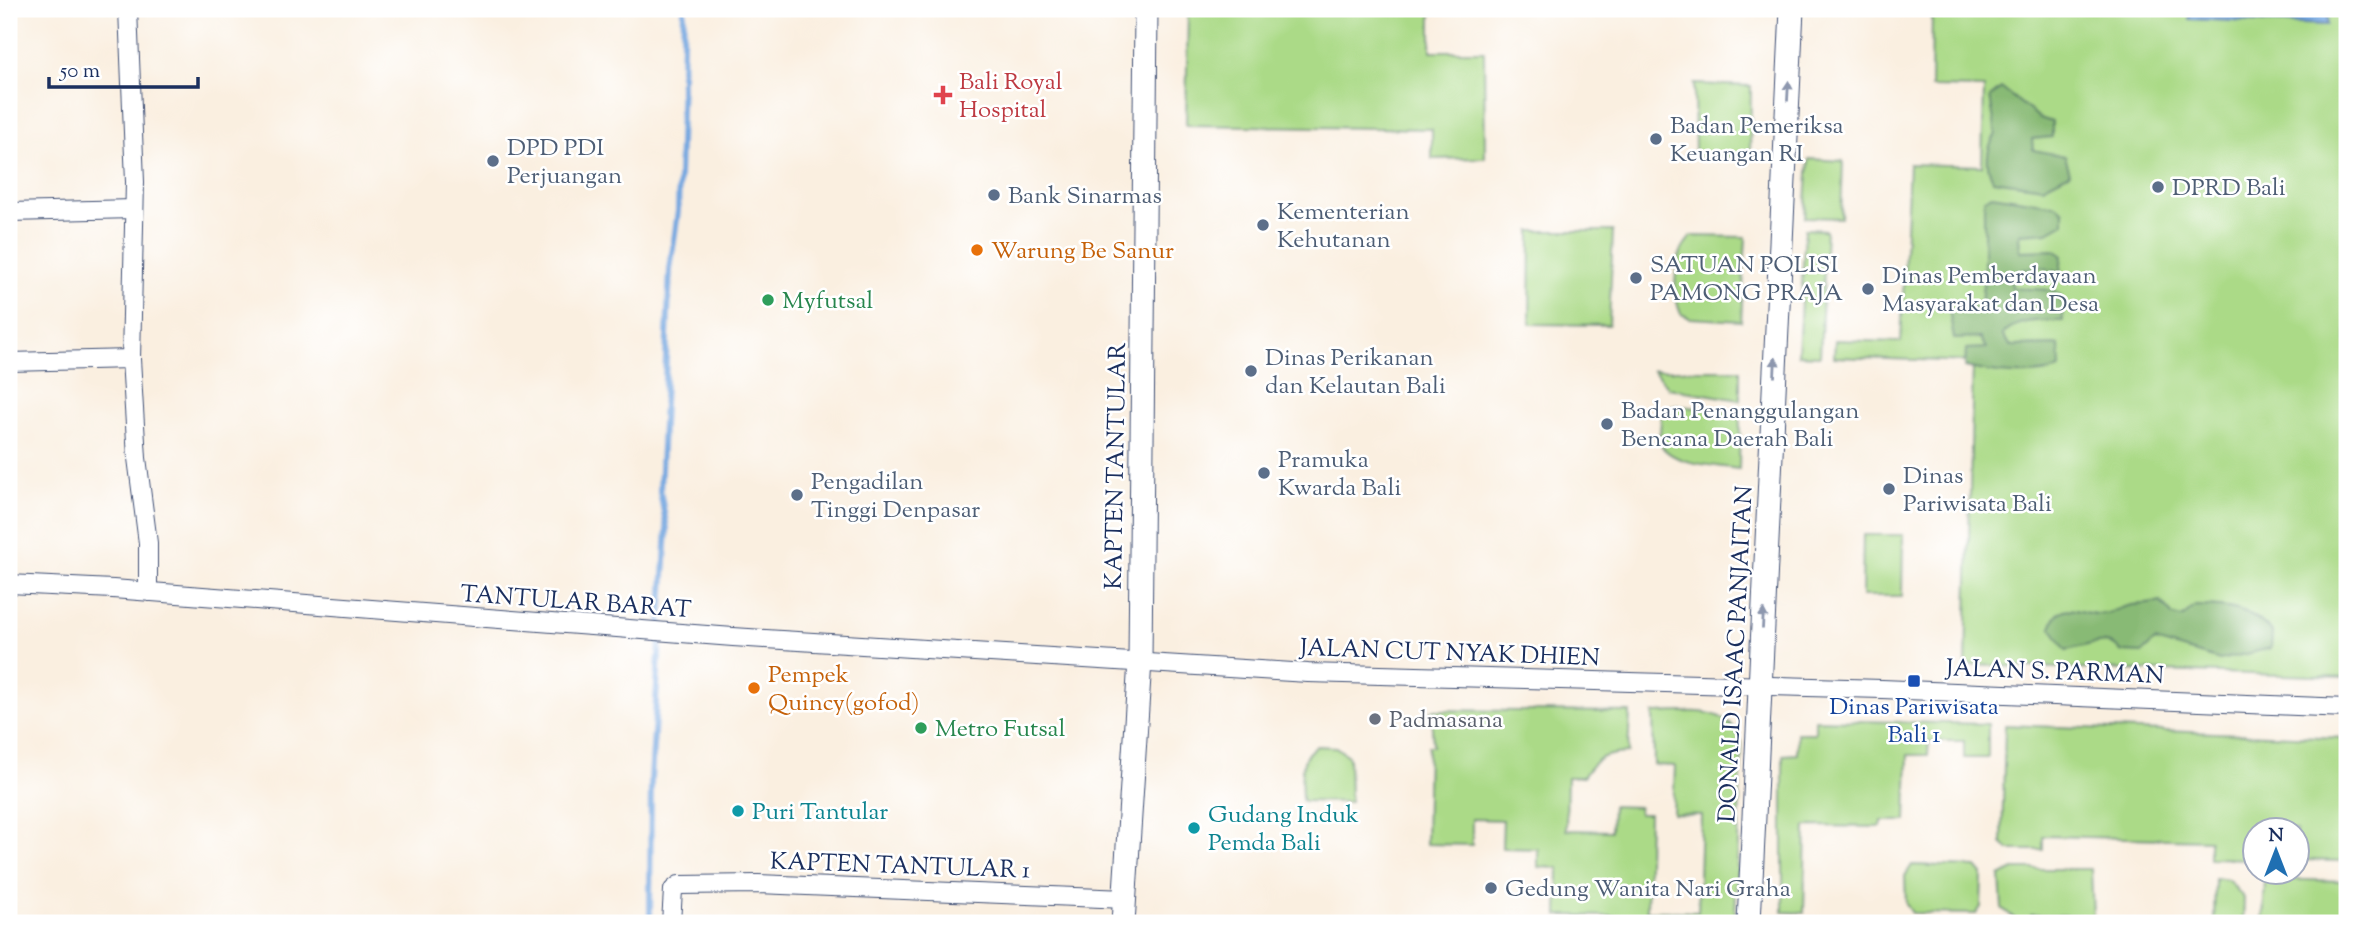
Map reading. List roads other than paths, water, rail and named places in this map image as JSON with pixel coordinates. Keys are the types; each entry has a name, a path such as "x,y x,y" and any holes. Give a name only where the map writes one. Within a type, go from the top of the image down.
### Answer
{"street":[{"path":"128,9 127,55 134,209 131,359 137,458 148,543 148,592"},
{"name":"KAPTEN TANTULAR","path":"1124,923 1117,899 1139,661 1146,9"},
{"name":"DONALD ISAAC PANJAITAN","path":"1749,923 1792,9"},
{"path":"9,212 134,209"},
{"path":"9,362 131,359"},
{"name":"TANTULAR BARAT","path":"9,584 148,592 685,634 1139,661"},
{"name":"JALAN CUT NYAK DHIEN","path":"1139,661 1308,673 1760,687"},
{"name":"JALAN S. PARMAN","path":"1760,687 2347,708"},
{"name":"KAPTEN TANTULAR 1","path":"671,923 673,890 679,885 758,884 1117,899"}],"water":[{"path":"2189,9 2328,9 2327,25 2189,19"}],"waterway":[{"path":"650,923 651,779 667,529 660,491 670,270 678,211 684,9"}],"place":[{"name":"Bali Royal Hospital","path":"943,95"},
{"name":"Badan Pemeriksa Keuangan RI","path":"1656,139"},
{"name":"DPD PDI Perjuangan","path":"493,161"},
{"name":"DPRD Bali","path":"2158,187"},
{"name":"Bank Sinarmas","path":"994,195"},
{"name":"Kementerian Kehutanan","path":"1263,225"},
{"name":"Warung Be Sanur","path":"977,250"},
{"name":"SATUAN POLISI PAMONG PRAJA","path":"1636,278"},
{"name":"Dinas Pemberdayaan Masyarakat dan Desa","path":"1868,289"},
{"name":"Myfutsal","path":"768,300"},
{"name":"Dinas Perikanan dan Kelautan Bali","path":"1251,371"},
{"name":"Badan Penanggulangan Bencana Daerah Bali","path":"1607,424"},
{"name":"Pramuka Kwarda Bali","path":"1264,473"},
{"name":"Dinas Pariwisata Bali","path":"1889,489"},
{"name":"Pengadilan Tinggi Denpasar","path":"797,495"},
{"name":"Dinas Pariwisata Bali 1","path":"1914,681"},
{"name":"Pempek Quincy(gofod)","path":"754,688"},
{"name":"Padmasana","path":"1375,719"},
{"name":"Metro Futsal","path":"921,728"},
{"name":"Puri Tantular","path":"738,811"},
{"name":"Gudang Induk Pemda Bali","path":"1194,828"},
{"name":"Gedung Wanita Nari Graha","path":"1491,888"}]}
